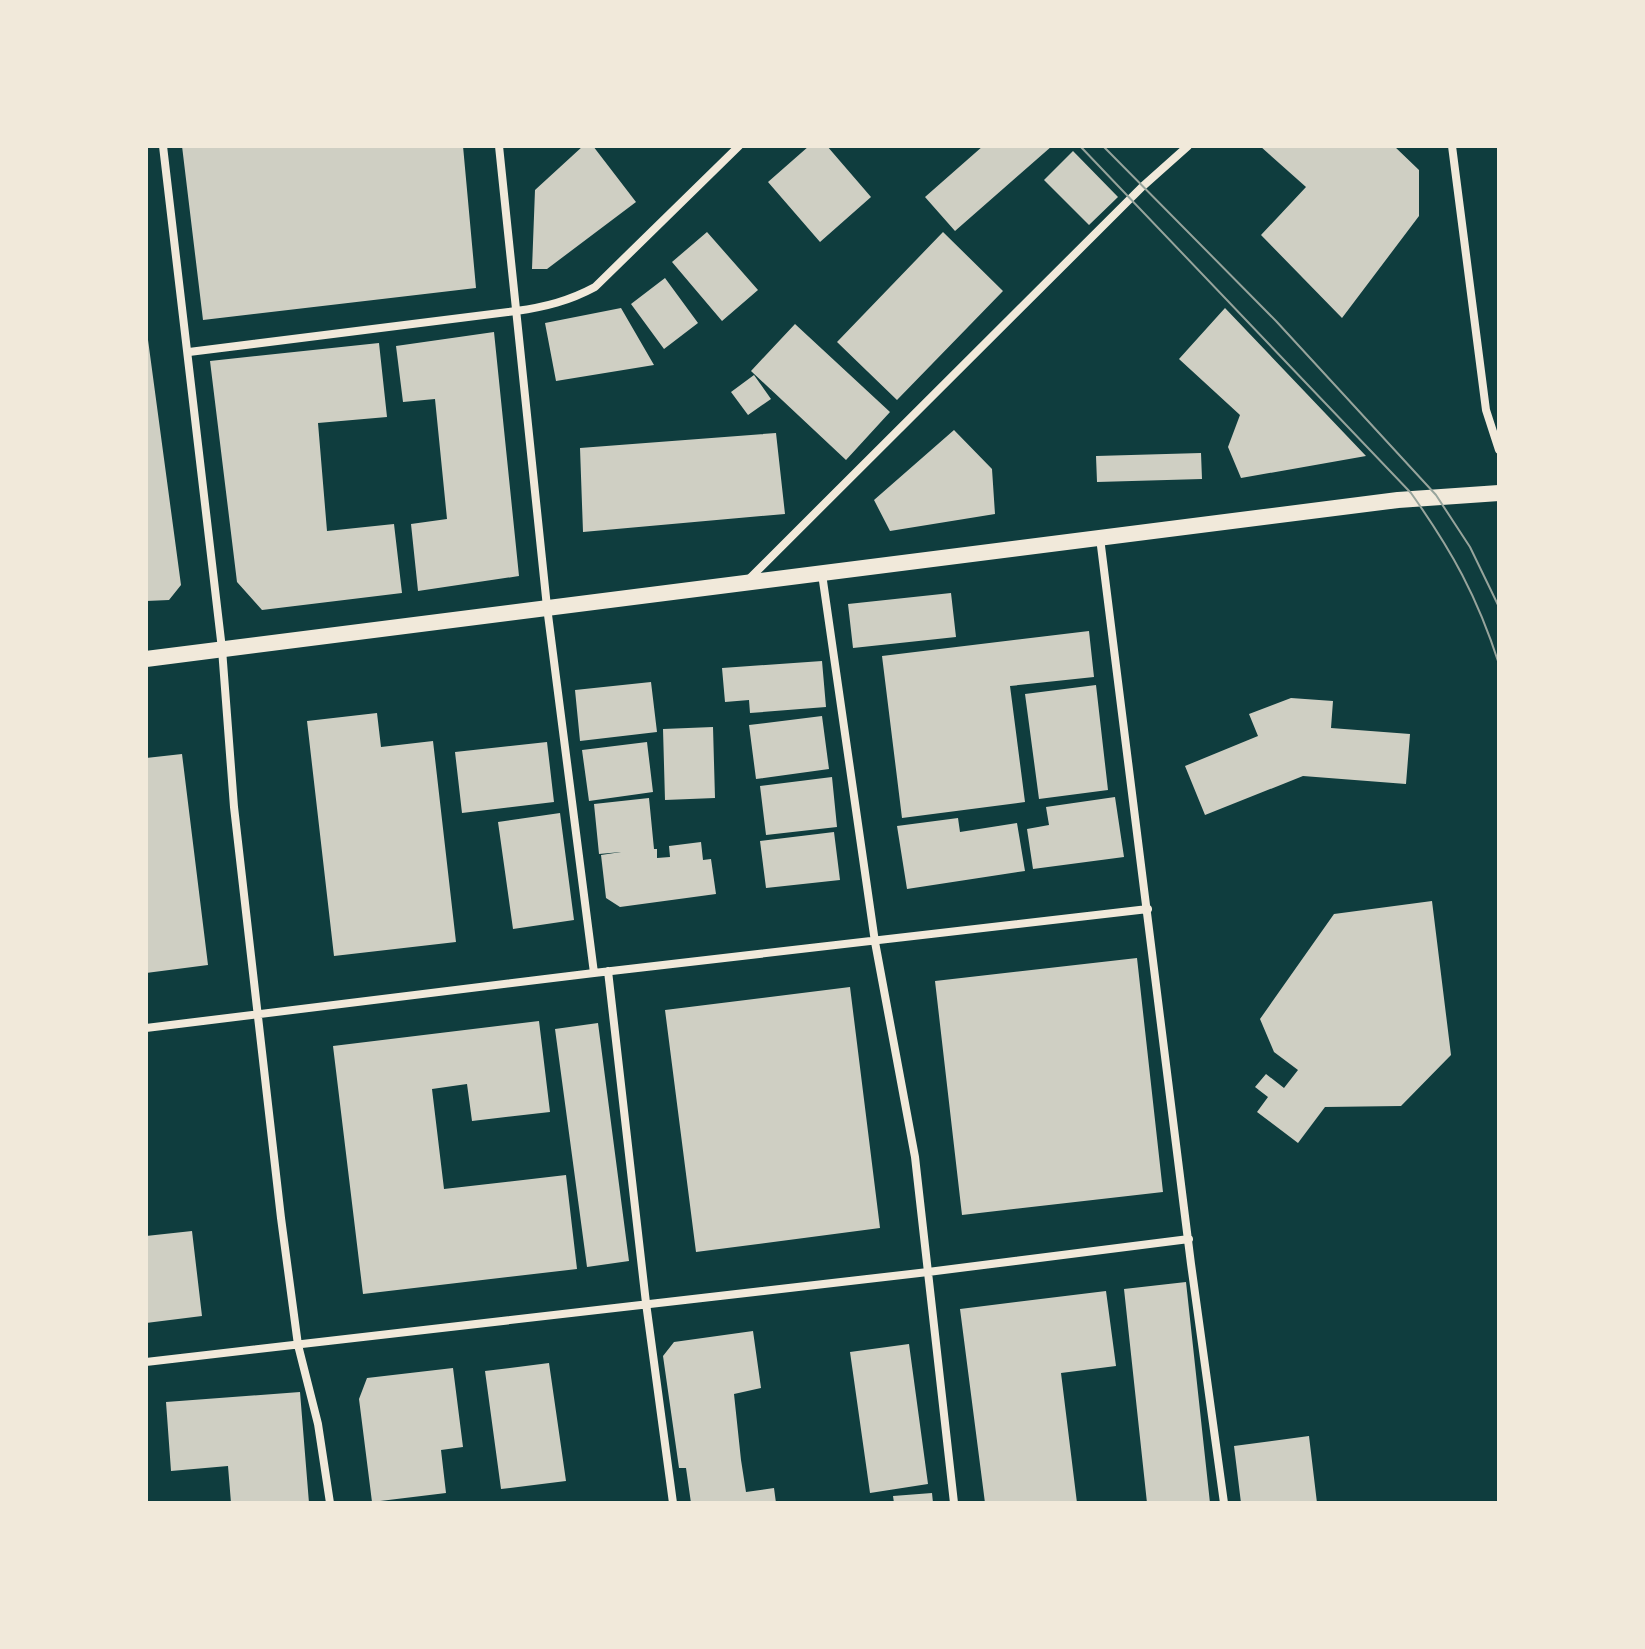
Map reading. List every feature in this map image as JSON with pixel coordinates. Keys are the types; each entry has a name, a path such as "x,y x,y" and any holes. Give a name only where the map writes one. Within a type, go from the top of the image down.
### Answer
{"main road":[{"path":"146,659 1436,495 1499,493"}],"street":[{"path":"163,146 222,649 234,807 298,1345 318,1424 330,1503"},
{"path":"499,146 547,607 594,973"},
{"path":"189,352 553,306 595,287 739,146"},
{"path":"744,583 1142,187 1188,146"},
{"path":"1452,146 1486,410 1499,450"},
{"path":"1100,538 1224,1503"},
{"path":"822,574 875,942 915,1157 954,1503"},
{"path":"146,1028 1148,909"},
{"path":"608,971 646,1303 673,1503"},
{"path":"146,1362 1189,1239"}],"building":[{"path":"182,146 463,146 476,288 203,320"},
{"path":"583,146 593,146 636,202 547,269 532,269 535,190"},
{"path":"809,146 827,146 871,197 820,242 768,182"},
{"path":"983,146 1052,146 955,231 925,197"},
{"path":"1260,146 1394,146 1419,170 1419,216 1342,318 1261,235 1306,187"},
{"path":"1073,151 1118,197 1089,225 1044,180"},
{"path":"707,232 758,290 722,321 672,262"},
{"path":"943,232 1003,291 897,400 837,342"},
{"path":"665,278 698,323 664,349 631,304"},
{"path":"621,308 654,365 556,381 545,323"},
{"path":"1225,308 1366,456 1241,478 1228,447 1240,415 1179,359"},
{"path":"795,324 890,412 846,460 751,371"},
{"path":"146,325 181,585 169,600 146,601"},
{"path":"494,332 519,576 418,591 411,524 447,519 435,399 403,402 396,346"},
{"path":"379,343 387,417 318,423 327,531 394,524 402,593 262,610 237,582 210,361"},
{"path":"754,375 771,399 748,415 731,392"},
{"path":"954,430 992,469 995,514 890,531 874,500"},
{"path":"776,433 785,514 583,532 580,448"},
{"path":"1201,453 1202,479 1097,482 1096,456"},
{"path":"951,593 956,637 853,648 848,604"},
{"path":"1089,631 1094,677 1010,686 1025,802 902,818 882,656"},
{"path":"822,661 826,707 750,713 749,700 725,702 722,668"},
{"path":"651,682 657,732 580,741 575,690"},
{"path":"1096,685 1108,790 1039,799 1025,694"},
{"path":"1291,698 1333,701 1331,728 1410,734 1406,784 1303,776 1205,815 1185,766 1258,736 1249,714"},
{"path":"377,713 381,747 433,741 456,942 334,956 307,721"},
{"path":"822,716 829,769 756,779 749,725"},
{"path":"713,727 715,798 665,800 663,729"},
{"path":"547,742 554,802 462,813 455,752"},
{"path":"647,742 653,792 589,801 582,750"},
{"path":"182,754 208,965 146,973 146,758"},
{"path":"832,777 837,827 766,835 760,786"},
{"path":"1115,797 1124,857 1033,869 1027,829 1049,825 1046,807"},
{"path":"649,798 657,858 670,857 669,846 701,842 703,860 711,859 716,894 620,907 606,898 601,855 621,852 599,854 594,804"},
{"path":"560,813 574,920 513,929 498,822"},
{"path":"958,818 960,832 1017,823 1025,871 907,889 897,826"},
{"path":"834,832 840,880 766,888 760,841"},
{"path":"1432,901 1451,1055 1401,1106 1325,1107 1298,1143 1257,1112 1268,1097 1255,1087 1266,1074 1284,1088 1298,1070 1274,1052 1260,1019 1334,914"},
{"path":"1137,958 1163,1192 962,1215 935,981"},
{"path":"850,987 880,1228 696,1252 665,1010"},
{"path":"539,1021 550,1112 472,1121 467,1084 432,1089 444,1189 566,1175 577,1269 363,1294 333,1046"},
{"path":"598,1023 629,1261 587,1267 555,1029"},
{"path":"192,1231 202,1316 146,1323 146,1236"},
{"path":"1186,1282 1210,1503 1147,1503 1124,1289"},
{"path":"1106,1291 1116,1366 1061,1373 1077,1503 985,1503 960,1309"},
{"path":"753,1331 761,1388 734,1394 741,1460 746,1492 774,1488 776,1503 691,1503 686,1468 679,1468 663,1356 674,1342"},
{"path":"909,1344 928,1484 870,1493 850,1352"},
{"path":"549,1363 566,1481 501,1489 485,1371"},
{"path":"453,1368 463,1447 441,1450 446,1493 372,1502 359,1399 367,1378"},
{"path":"300,1392 309,1503 231,1503 228,1466 171,1471 166,1402"},
{"path":"1309,1436 1317,1503 1241,1503 1234,1446"},
{"path":"932,1493 933,1503 894,1503 893,1496"}],"tram line":[{"path":"1080,146 1411,493 1462,575 1499,664"},
{"path":"1103,146 1276,321 1436,495 1470,547 1499,607"}]}
